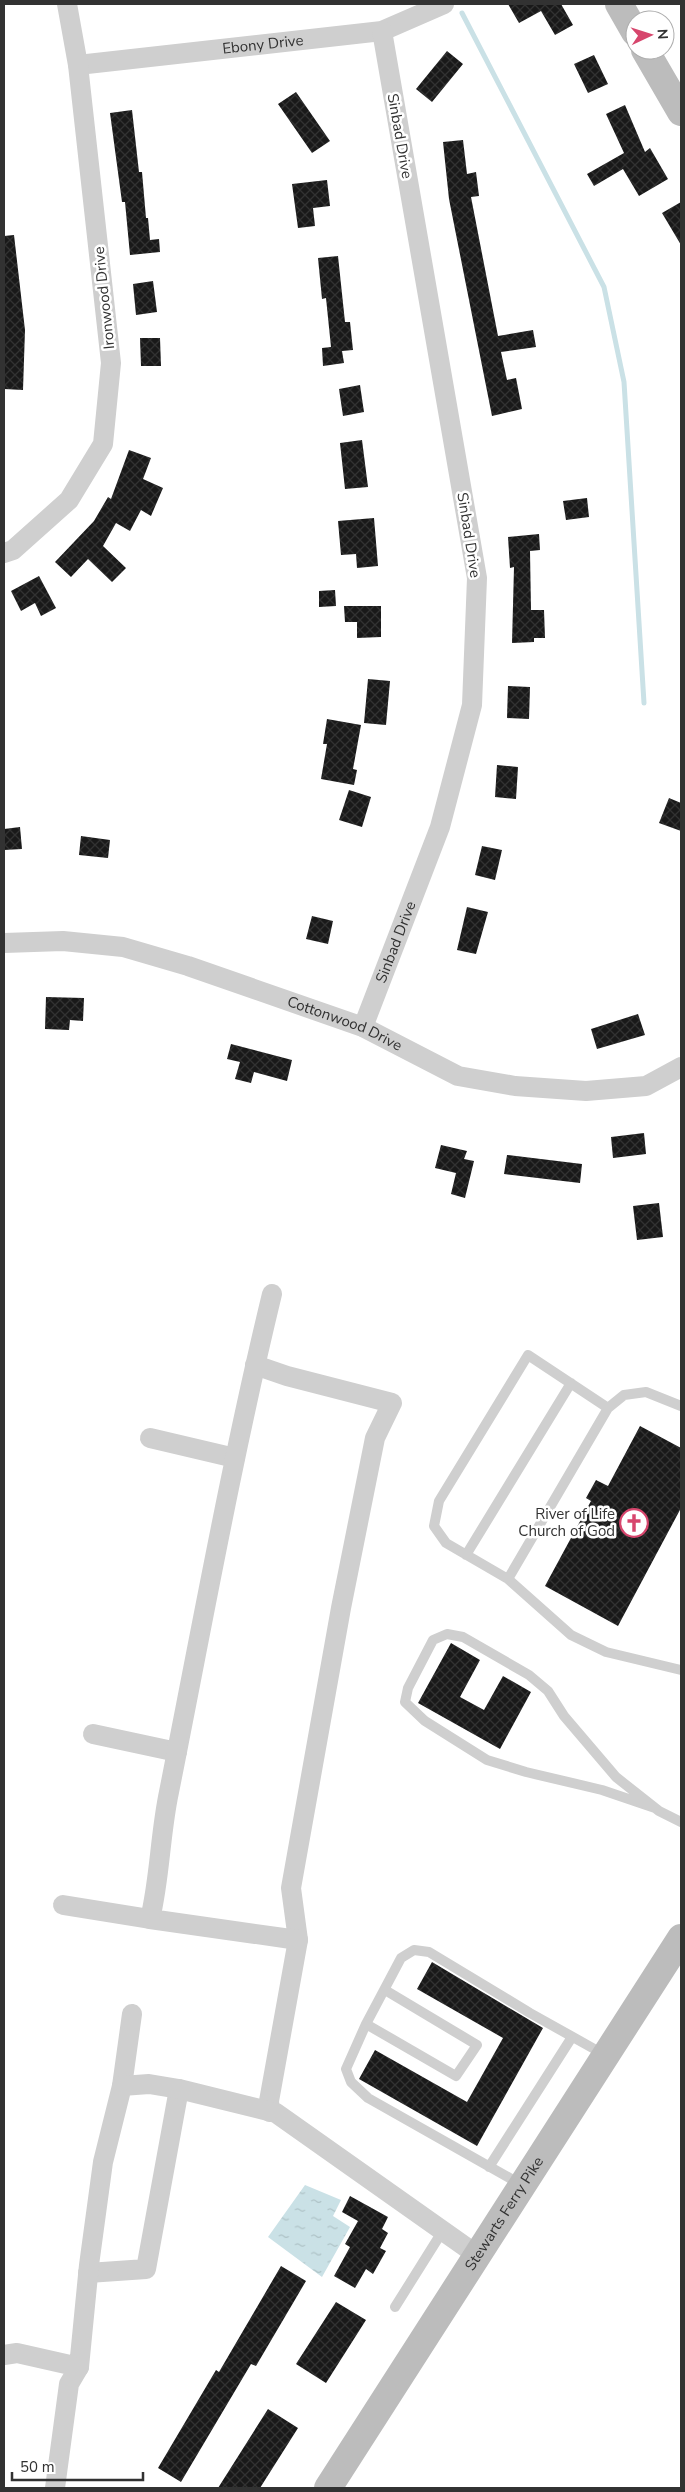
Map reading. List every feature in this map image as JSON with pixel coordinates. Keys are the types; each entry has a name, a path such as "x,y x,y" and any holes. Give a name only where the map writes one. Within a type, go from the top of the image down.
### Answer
{"main road":[{"path":"651,60 681,112"},
{"name":"Stewarts Ferry Pike","path":"328,2488 681,1938"}],"street":[{"name":"Ironwood Drive","path":"4,553 13,550 69,500 103,444 111,363 78,65 67,4"},
{"name":"Ebony Drive","path":"78,65 382,31 444,4"},
{"name":"Sinbad Drive","path":"363,1027 440,828 472,705 477,578 382,31"},
{"name":"Cottonwood Drive","path":"4,943 63,941 123,947 188,966 363,1027 458,1076 515,1086 586,1091 646,1086 681,1067"},
{"path":"150,1919 164,1815 176,1752 235,1458 272,1294"},
{"path":"255,1365 287,1376 392,1403 375,1438 341,1608 291,1888 298,1940 269,2101 270,2112"},
{"path":"150,1438 235,1458"},
{"path":"94,1734 176,1752"},
{"path":"63,1905 298,1940"},
{"path":"55,2488 69,2384 79,2367 88,2273 103,2162 122,2086 132,2014"},
{"path":"122,2086 149,2084 179,2089 276,2113 412,2207 442,2232 477,2255"},
{"path":"88,2273 146,2269 179,2089"},
{"path":"4,2355 17,2354 79,2367"}],"lane":[{"path":"608,1408 528,1355 439,1501 434,1526 446,1543 508,1579 571,1635 606,1652 681,1670"},
{"path":"466,1555 570,1383"},
{"path":"508,1579 608,1408 624,1395 646,1392 681,1406"},
{"path":"655,1808 616,1777 576,1730 548,1691 529,1675 463,1638 447,1634 433,1640 408,1688 405,1702 425,1721 487,1760 526,1772 602,1790 655,1808 681,1822"},
{"path":"522,2186 368,2098 351,2082 346,2069 366,2024 401,1958 414,1950 429,1952 572,2037 606,2055"},
{"path":"366,2024 456,2076 477,2045 385,1990"},
{"path":"489,2167 572,2037"},
{"path":"394,2307 442,2232"}],"water":[{"path":"305,2185 341,2200 333,2216 350,2227 322,2277 268,2237"}],"building":[{"path":"508,4 561,4 573,25 555,35 541,11 519,23"},
{"path":"447,51 463,64 432,102 416,89"},
{"path":"594,55 608,84 588,93 574,64"},
{"path":"296,92 330,141 312,153 278,104"},
{"path":"625,105 645,152 650,148 668,179 639,196 623,169 594,186 587,174 624,153 606,114"},
{"path":"132,110 139,172 142,172 150,240 159,239 160,252 130,255 125,202 122,202 110,113"},
{"path":"463,140 467,174 476,172 479,196 471,197 498,336 533,330 536,347 501,352 507,380 516,378 522,409 492,416 449,199 443,142"},
{"path":"327,180 330,206 313,208 315,226 298,228 292,184"},
{"path":"681,202 681,245 662,213"},
{"path":"14,235 25,330 23,390 4,389 4,236"},
{"path":"338,256 345,322 350,322 353,350 342,351 344,363 323,366 322,348 331,347 326,298 322,299 318,258"},
{"path":"153,281 157,312 136,315 133,284"},
{"path":"140,338 160,338 161,366 141,366"},
{"path":"360,385 364,412 343,416 339,389"},
{"path":"362,440 368,487 345,489 340,443"},
{"path":"129,450 151,458 143,479 163,488 151,516 141,510 130,531 116,523 103,546 126,568 112,582 88,559 71,577 55,562 94,521 108,497 111,499"},
{"path":"587,498 589,517 566,520 563,501"},
{"path":"374,518 378,566 357,568 356,554 341,555 338,521"},
{"path":"539,534 540,550 530,551 531,610 544,610 545,638 534,638 534,642 512,643 514,567 510,568 508,537"},
{"path":"39,576 56,608 41,616 35,603 21,611 11,591"},
{"path":"335,590 336,606 319,607 319,591"},
{"path":"344,606 381,606 381,637 357,638 357,622 345,622"},
{"path":"368,679 390,681 386,725 364,723"},
{"path":"508,686 530,687 529,719 507,718"},
{"path":"327,719 361,725 353,769 357,770 354,785 321,779 327,744 323,744"},
{"path":"497,765 518,767 516,799 495,797"},
{"path":"349,790 371,797 362,827 339,820"},
{"path":"669,798 681,803 681,831 659,823"},
{"path":"20,827 22,849 4,850 4,829"},
{"path":"81,836 110,840 108,858 79,855"},
{"path":"482,846 502,850 495,880 475,875"},
{"path":"467,907 488,912 476,954 457,950"},
{"path":"312,916 333,921 328,944 306,939"},
{"path":"46,997 84,998 83,1021 70,1020 69,1030 45,1029"},
{"path":"638,1014 645,1035 597,1049 591,1029"},
{"path":"231,1044 292,1060 287,1081 254,1072 251,1083 235,1079 240,1062 227,1059"},
{"path":"644,1133 646,1154 613,1158 611,1137"},
{"path":"441,1145 467,1151 464,1159 474,1161 465,1198 451,1194 456,1173 435,1168"},
{"path":"507,1155 582,1164 580,1183 504,1174"},
{"path":"659,1203 663,1237 637,1240 633,1206"},
{"name":"River of Life Church of God","path":"640,1426 681,1448 681,1508 618,1626 545,1586 591,1501 586,1498 596,1480 608,1486"},
{"path":"451,1643 480,1660 460,1697 484,1710 503,1676 531,1692 500,1749 418,1703"},
{"path":"432,1962 543,2028 477,2146 359,2079 375,2050 467,2102 503,2038 417,1989"},
{"path":"350,2196 388,2217 382,2229 388,2233 380,2248 386,2251 373,2274 366,2269 355,2288 334,2276 350,2247 345,2244 358,2221 342,2212"},
{"path":"281,2266 306,2281 256,2366 251,2364 181,2482 158,2468 216,2370 219,2372"},
{"path":"336,2302 366,2320 326,2383 296,2364"},
{"path":"268,2409 298,2428 260,2488 218,2488"}],"waterway":[{"path":"462,13 604,287 624,382 644,703"}],"place":[{"name":"River of Life Church of God","path":"634,1523"}]}
